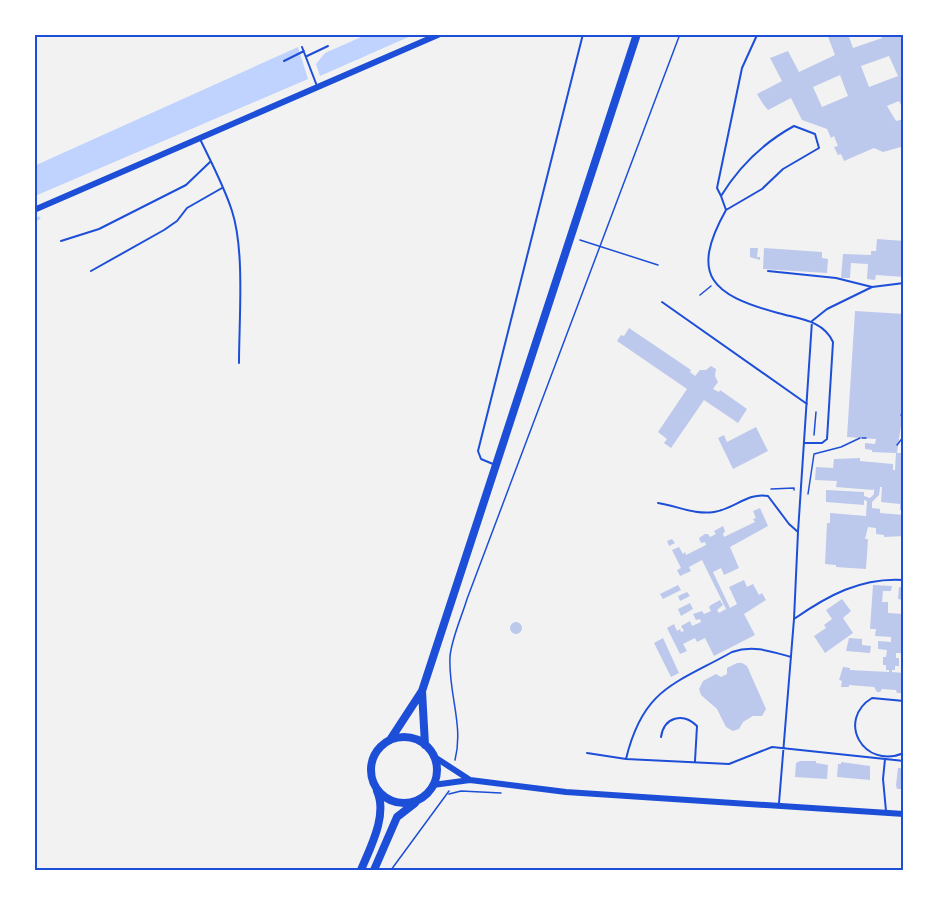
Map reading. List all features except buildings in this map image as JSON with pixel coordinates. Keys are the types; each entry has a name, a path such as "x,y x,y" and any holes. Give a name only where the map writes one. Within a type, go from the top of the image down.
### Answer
{"highway":[{"path":"361,870 378,822 379,795 372,781 372,762 382,745 390,740 422,691 637,34"},
{"path":"422,691 425,745"},
{"path":"374,870 397,817 420,799 433,785 436,766 433,756 425,745 408,738 390,740"},
{"path":"377,790 392,801 411,802 420,799"}],"street":[{"path":"34,210 440,34"},
{"path":"433,756 470,780"},
{"path":"433,785 470,780 566,792 903,814"}],"lane":[{"path":"496,465 481,459 478,451 583,34"},
{"path":"726,210 717,188 742,68 757,35"},
{"path":"307,56 328,46"},
{"path":"302,47 318,88"},
{"path":"284,61 304,51"},
{"path":"721,196 732,178 771,139 794,126 815,134 819,148 783,169 762,189 726,210 708,249 708,269 714,283 727,294 757,306 813,321 831,337 833,342 827,439 822,443 805,443"},
{"path":"200,139 232,210 236,226 239,262 238,363"},
{"path":"61,241 99,229 186,185 210,162"},
{"path":"91,271 164,230 177,221 187,208 222,188"},
{"path":"768,271 836,278 872,287"},
{"path":"779,806 794,619 813,321 827,309 872,287 903,283"},
{"path":"662,302 807,404"},
{"path":"658,502 688,512 715,512 758,494 768,496 798,532"},
{"path":"794,619 823,599 867,582 903,580"},
{"path":"626,759 640,718 646,707 663,690 732,652 742,649 764,649 791,657"},
{"path":"903,701 872,698 861,708 856,718 855,729 858,740 874,755 885,758 903,753"},
{"path":"661,736 665,725 670,720 676,718 692,721 697,726 695,761"},
{"path":"587,753 626,759 729,764 772,747 903,761"},
{"path":"885,758 883,779 886,813"}],"path":[{"path":"453,766 459,734 450,656 467,599 680,34"},
{"path":"570,237 658,265"},
{"path":"700,296 714,283"},
{"path":"816,412 814,436 819,436 818,443"},
{"path":"897,445 903,436"},
{"path":"768,496 771,489 794,488 794,493 809,495 814,454 866,438"},
{"path":"447,795 461,791 499,793 518,786"},
{"path":"391,870 450,790"}],"water":[{"path":"368,34 413,35 320,76 316,64 325,53"},
{"path":"298,47 308,79 35,196 34,166"}],"waterway":[{"path":"34,220 39,218"}]}
